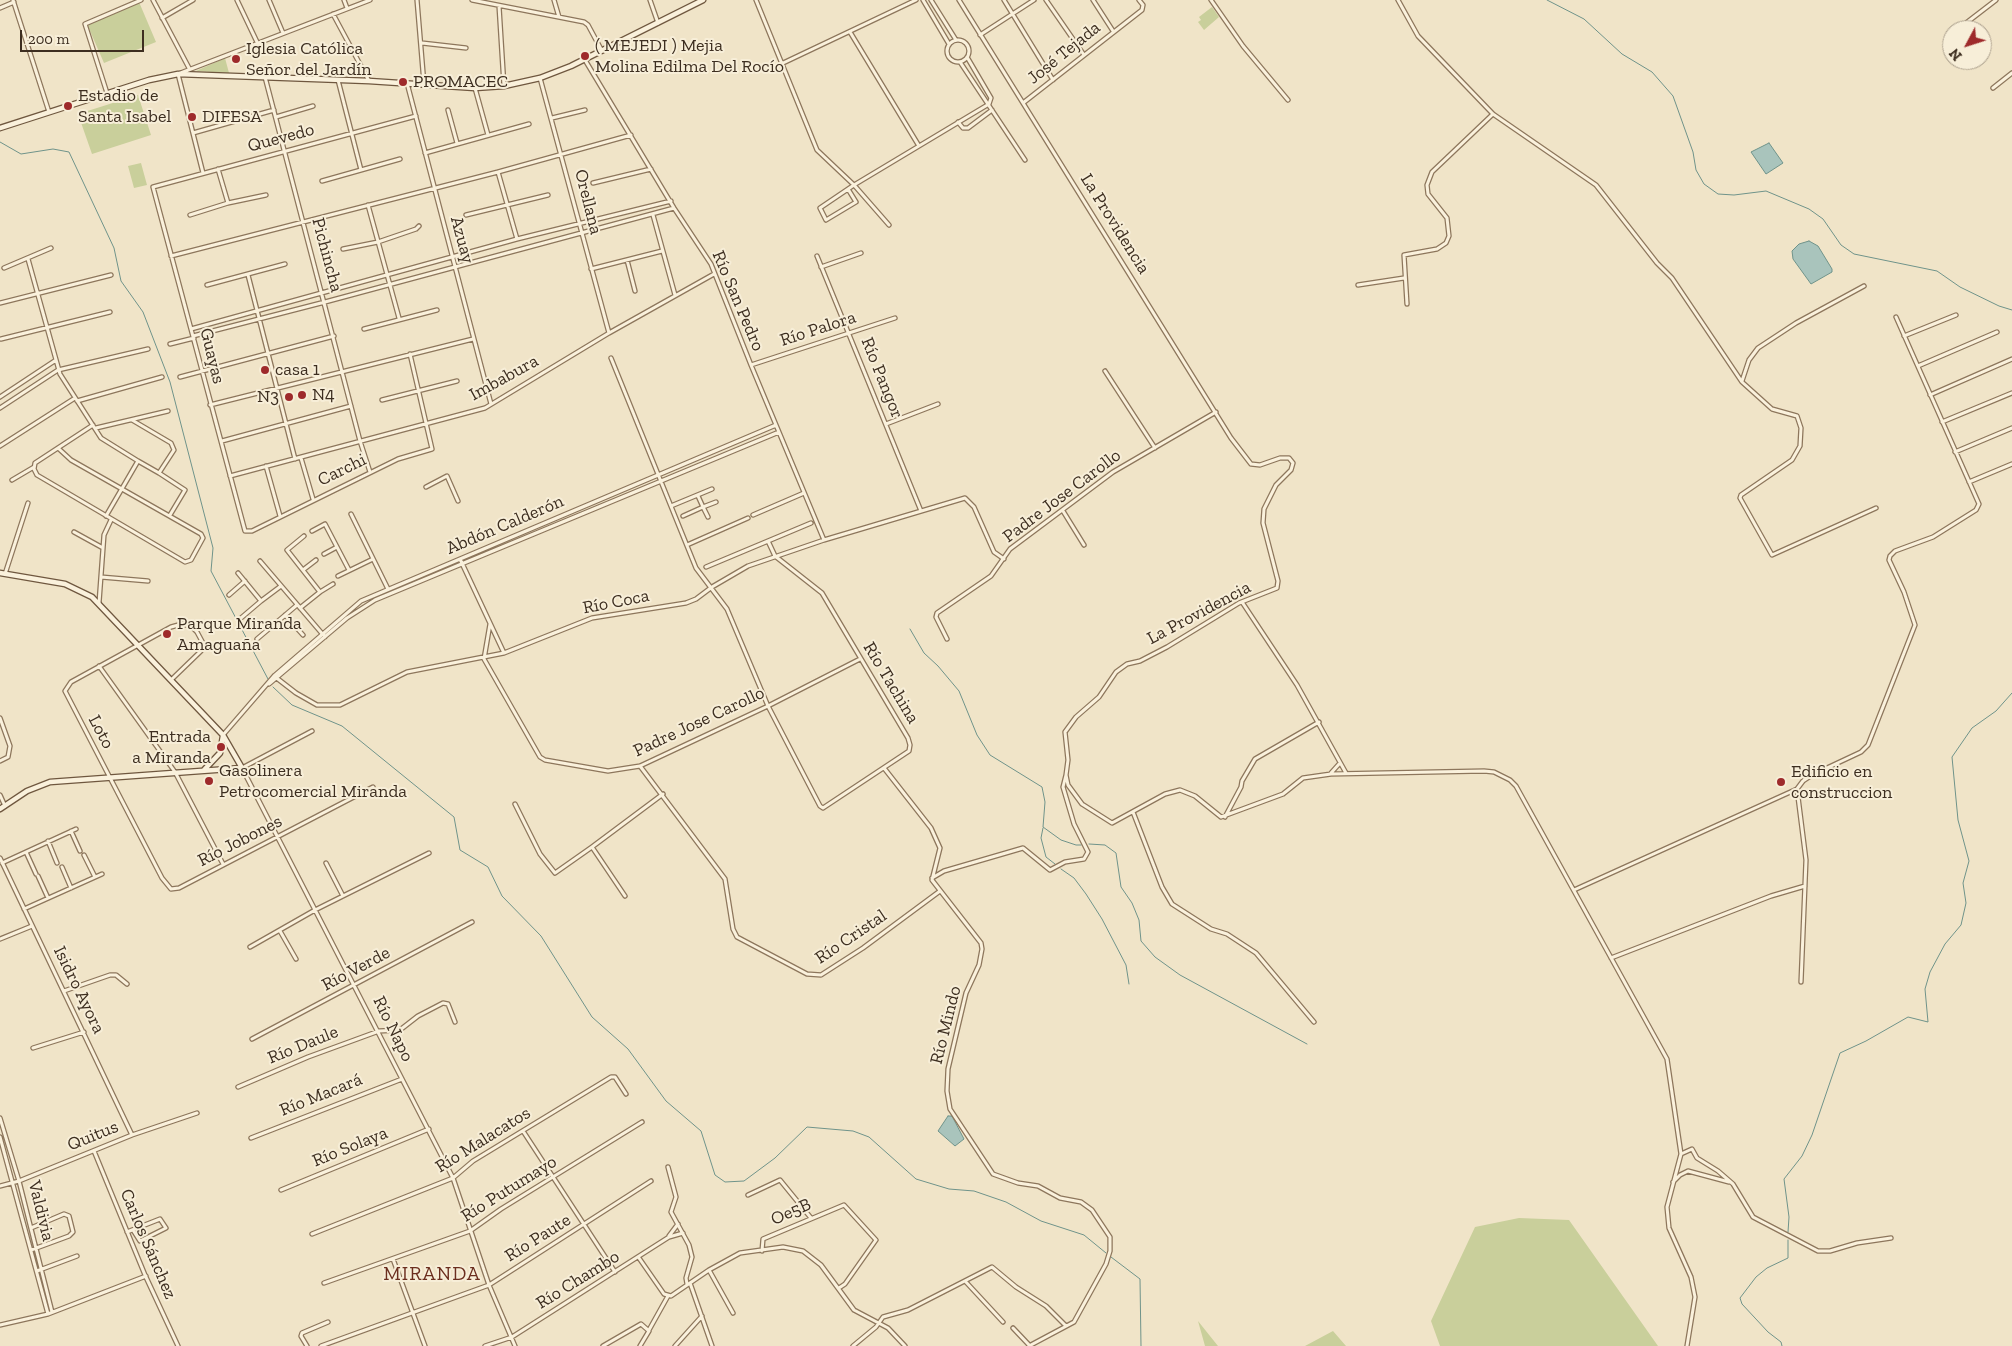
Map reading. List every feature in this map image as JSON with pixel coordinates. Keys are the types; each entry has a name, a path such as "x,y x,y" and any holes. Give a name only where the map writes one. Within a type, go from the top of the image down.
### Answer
{"street":[{"path":"107,93 85,24 141,0"},
{"path":"152,0 190,68"},
{"path":"162,18 193,0"},
{"path":"237,0 257,42"},
{"path":"269,0 283,32"},
{"path":"344,0 347,8"},
{"path":"178,74 370,0"},
{"path":"417,0 424,84"},
{"path":"472,0 491,2 499,6 584,22 588,25 602,52"},
{"path":"554,0 559,17"},
{"path":"650,0 658,24"},
{"path":"0,128 149,80 178,74 369,81 475,88 504,86 540,78 585,60 703,0"},
{"path":"756,0 817,150 854,185 889,224"},
{"path":"782,64 916,0"},
{"path":"923,0 949,44"},
{"path":"848,189 856,200 854,203 826,220 819,208 854,185 989,104 991,98 967,57 967,45 956,40 931,0"},
{"name":"La Providencia","path":"959,0 1216,412 1251,464 1260,465 1280,458 1289,458 1293,463 1290,470 1276,485 1264,509 1263,523 1278,585 1274,590 1242,602 1167,647 1127,664 1116,672 1099,697 1076,717 1065,732 1068,784 1082,804 1109,822 1115,822 1165,794 1180,790 1188,792 1219,816 1225,817"},
{"path":"1004,0 1053,80"},
{"path":"980,35 1034,0"},
{"path":"1046,0 1084,55"},
{"path":"1093,0 1113,31"},
{"name":"José Tejada","path":"1023,103 1142,10 1143,6 1139,0"},
{"path":"1211,0 1243,46 1288,100"},
{"path":"1398,0 1418,36 1493,114 1596,185 1657,263 1672,278 1742,382 1772,409 1779,413 1794,414 1800,428 1800,446 1792,460 1741,495 1740,498 1772,555 1876,508"},
{"path":"1970,20 1996,0"},
{"path":"0,8 14,1 49,112"},
{"path":"499,6 504,86"},
{"path":"334,14 369,81"},
{"path":"850,32 919,146"},
{"path":"956,40 949,44 947,48 948,57 955,62 960,62 967,57"},
{"path":"422,42 466,48"},
{"name":"Río San Pedro","path":"585,60 674,208 711,264 824,540"},
{"path":"960,62 1024,160"},
{"path":"1993,88 2012,72"},
{"path":"178,74 203,173"},
{"name":"Pichincha","path":"265,77 360,441 370,472"},
{"name":"Orellana","path":"540,78 609,333"},
{"path":"338,80 361,170"},
{"name":"Azuay","path":"406,83 491,404"},
{"path":"475,88 488,135"},
{"path":"276,117 313,106"},
{"path":"193,133 274,110"},
{"path":"448,110 457,143"},
{"path":"552,118 585,110"},
{"path":"958,122 966,129 992,110"},
{"path":"1407,304 1404,255 1437,249 1446,243 1449,236 1446,218 1428,194 1427,185 1432,172 1493,114"},
{"name":"Quevedo","path":"153,187 416,116"},
{"path":"426,153 529,124"},
{"path":"171,256 498,172 630,135"},
{"path":"322,181 400,159"},
{"path":"218,169 228,203"},
{"path":"593,183 650,169"},
{"path":"498,172 518,239"},
{"name":"Guayas","path":"153,187 245,531"},
{"path":"466,215 508,206 548,194"},
{"path":"190,215 228,203 266,195"},
{"path":"191,329 518,239 671,201"},
{"path":"368,205 399,318"},
{"path":"170,344 258,318 325,302 674,208"},
{"path":"652,215 675,295"},
{"path":"343,249 378,242 416,229 418,226"},
{"path":"4,268 51,248"},
{"path":"591,269 662,250"},
{"path":"821,267 861,253"},
{"name":"Río Pangor","path":"817,256 921,511"},
{"path":"28,259 58,370 105,441 185,490 170,515"},
{"path":"626,260 635,291"},
{"path":"207,285 285,264"},
{"name":"Imbabura","path":"230,476 476,411 714,274"},
{"path":"0,303 111,275"},
{"path":"248,275 295,459"},
{"path":"1358,285 1404,278"},
{"path":"1742,382 1749,360 1758,348 1796,323 1864,286"},
{"path":"364,329 399,318 437,310"},
{"path":"1,339 110,312"},
{"path":"1904,336 1956,315"},
{"path":"1574,890 1797,789 1802,781 1861,752 1868,745 1915,625 1904,592 1889,560 1890,556 1895,551 1933,537 1976,510 1978,500 1896,317"},
{"name":"Río Palora","path":"751,365 895,318"},
{"path":"1918,366 1997,332"},
{"path":"180,377 334,336"},
{"path":"210,405 473,339"},
{"path":"0,408 58,370 148,349"},
{"path":"410,354 428,425"},
{"path":"611,358 701,577 712,587 727,608 768,706"},
{"path":"0,397 56,360"},
{"path":"1930,395 2012,360"},
{"path":"1105,372 1155,448"},
{"path":"0,446 76,399 162,376"},
{"path":"382,400 457,382"},
{"path":"1942,422 2012,392"},
{"path":"886,424 938,404"},
{"path":"222,441 351,406"},
{"path":"12,480 58,448 94,427 168,411"},
{"name":"Padre Jose Carollo","path":"947,639 936,617 937,613 991,576 1010,550 1108,475 1216,412"},
{"path":"132,420 174,446 173,452 159,473"},
{"name":"Carchi","path":"245,531 252,531 398,458 432,448 428,425"},
{"name":"Abdón Calderón","path":"223,735 276,677 321,634 361,601 776,425"},
{"path":"1955,452 2012,428"},
{"name":"Abdón Calderón","path":"276,677 347,618 375,600 779,432"},
{"path":"34,466 40,478 188,562 202,536 170,515 71,460 58,448"},
{"path":"301,458 313,499"},
{"path":"106,516 138,461"},
{"path":"1969,482 2012,464"},
{"path":"266,466 280,516"},
{"path":"426,487 447,476 458,501"},
{"path":"671,506 712,489"},
{"path":"753,514 804,492"},
{"path":"698,495 708,517"},
{"name":"Río Coca","path":"276,677 296,693 317,705 340,705 407,672 484,659 592,618 686,603 696,599 712,587 748,566 775,556 921,511 967,499 974,507 994,552 1004,559"},
{"path":"683,516 716,502"},
{"path":"2,574 28,503"},
{"path":"1063,511 1084,545"},
{"path":"351,514 388,589"},
{"path":"687,545 748,518"},
{"path":"99,603 104,535 111,520"},
{"path":"706,567 811,523"},
{"path":"312,531 325,524 349,570"},
{"path":"74,532 103,548"},
{"path":"304,536 287,550 320,592"},
{"path":"768,540 775,556"},
{"path":"324,554 337,547"},
{"name":"Río Tachina","path":"768,706 820,806 823,808 908,751 910,745 908,738 822,593 775,556"},
{"path":"338,576 373,558"},
{"path":"460,559 504,653"},
{"path":"303,570 316,560"},
{"path":"260,561 325,637"},
{"path":"238,573 261,601"},
{"name":"Río Napo","path":"2,574 65,584 82,590 99,603 139,644 223,735 355,985 453,1178 489,1285 515,1346"},
{"path":"101,577 148,581"},
{"path":"229,595 245,581"},
{"path":"257,639 285,616 333,584"},
{"path":"241,618 281,586"},
{"path":"1242,602 1298,685 1346,774"},
{"path":"285,616 303,635"},
{"name":"Loto","path":"171,680 201,651 204,645 198,632 190,626 182,624 139,644 70,682 65,691 162,878 171,889"},
{"path":"484,659 490,624"},
{"name":"Padre Jose Carollo","path":"484,659 503,696 542,759 608,771 640,766 768,706 860,659"},
{"path":"99,666 175,772 223,864"},
{"path":"0,718 10,746 8,757 0,761"},
{"path":"1225,817 1255,759 1319,722"},
{"path":"0,795 2,807 27,791 50,782 242,768 312,732"},
{"path":"204,770 220,752 223,735"},
{"path":"1330,774 1340,764"},
{"name":"Río Cristal","path":"640,766 663,794 725,879 733,929 737,936 811,975 821,975 849,957 940,891"},
{"path":"884,768 931,828 939,845 932,878"},
{"path":"1225,817 1283,794 1303,778 1330,774 1484,771 1502,776 1516,786 1667,1059 1680,1154 1667,1208 1669,1228 1691,1277 1695,1297 1687,1346"},
{"path":"932,878 944,871 1023,848 1050,870 1065,862 1084,859 1088,852 1074,824 1063,787 1066,775"},
{"name":"Río Jobones","path":"171,889 179,888 373,787"},
{"path":"1797,789 1806,860 1802,982"},
{"path":"515,804 540,854 555,873 663,794"},
{"path":"1133,812 1162,887 1172,904 1211,929 1227,934 1256,953 1314,1022"},
{"path":"2,863 76,829"},
{"path":"71,831 80,852"},
{"path":"48,842 58,863"},
{"path":"592,847 625,896"},
{"path":"26,852 48,898"},
{"path":"250,947 315,910 429,854"},
{"path":"84,855 95,877"},
{"name":"Isidro Ayora","path":"0,858 132,1135"},
{"path":"326,863 344,896"},
{"path":"62,867 71,888"},
{"path":"24,909 102,874"},
{"name":"Río Mindo","path":"932,878 981,943 982,949 979,965 966,993 948,1069 947,1091 950,1109 993,1174 1018,1183 1038,1186 1060,1198 1081,1202 1092,1210 1110,1237 1110,1251 1106,1264 1074,1322 1066,1326"},
{"path":"1611,958 1766,898 1805,886"},
{"name":"Río Verde","path":"252,1039 472,922"},
{"path":"0,939 32,926"},
{"path":"280,931 296,959"},
{"path":"64,991 110,975 116,975 127,984"},
{"name":"Río Daule","path":"238,1086 378,1031 400,1030 418,1016 445,1003 449,1006 455,1022"},
{"path":"33,1048 84,1032"},
{"name":"Río Malacatos","path":"312,1234 453,1178 473,1161 613,1076 626,1094"},
{"name":"Río Macará","path":"251,1138 402,1078"},
{"name":"Quitus","path":"0,1186 19,1181 132,1135 197,1113"},
{"name":"Valdivia","path":"0,1119 19,1181 50,1313"},
{"name":"Río Putumayo","path":"324,1283 470,1231 501,1209 642,1122"},
{"name":"Río Solaya","path":"281,1190 428,1129"},
{"path":"523,1131 615,1272"},
{"name":"Valdivia","path":"0,1137 36,1271 50,1313"},
{"path":"1680,1154 1692,1149 1697,1158 1730,1182 1753,1217 1818,1250 1830,1251 1857,1243 1890,1238"},
{"name":"Carlos Sánchez","path":"94,1151 127,1232 178,1346"},
{"path":"6,1159 12,1158"},
{"path":"668,1167 676,1194 671,1212 692,1257 686,1278 712,1346"},
{"path":"1672,1183 1680,1175 1688,1171 1730,1182"},
{"path":"748,1195 780,1180 811,1218"},
{"name":"Río Paute","path":"321,1346 489,1285 651,1181"},
{"name":"Oe5B","path":"762,1251 763,1239 844,1205 876,1240 845,1284 839,1288"},
{"path":"31,1228 64,1214 68,1216 72,1232 69,1236 31,1250"},
{"path":"127,1232 160,1219 166,1228 140,1241 133,1230"},
{"path":"669,1237 678,1224"},
{"name":"Río Chambo","path":"486,1346 512,1337 639,1258 669,1237 682,1233"},
{"path":"668,1296 673,1296 688,1283 740,1253 783,1247 803,1251 816,1259 854,1310 888,1328 905,1346"},
{"path":"36,1271 78,1256"},
{"path":"639,1258 668,1296"},
{"path":"393,1259 425,1346"},
{"path":"854,1346 879,1324 883,1317 908,1310 992,1267 1016,1288 1046,1306 1066,1326 1029,1346 1013,1328"},
{"path":"709,1270 734,1313"},
{"path":"0,1325 50,1313 146,1276"},
{"path":"965,1281 1003,1322"},
{"path":"640,1346 668,1296"},
{"path":"675,1346 702,1316"},
{"path":"307,1346 302,1333 328,1322"},
{"path":"603,1346 637,1324 644,1325 649,1330"}],"green space":[{"path":"139,2 156,42 104,63 87,24"},
{"path":"1212,7 1219,17 1204,30 1198,22 1201,20 1199,17"},
{"path":"225,58 229,73 196,71"},
{"path":"138,95 151,135 92,154 78,114"},
{"path":"141,163 147,185 134,188 128,166"},
{"path":"1519,1218 1569,1220 1658,1346 1440,1346 1431,1321 1475,1227"},
{"path":"1198,1321 1218,1346 1205,1346"},
{"path":"1333,1331 1346,1346 1305,1346"}],"water":[{"path":"1769,143 1783,163 1766,174 1751,152"},
{"path":"1809,241 1818,246 1832,269 1832,272 1811,284 1793,259 1792,251 1799,244"},
{"path":"948,1116 952,1116 964,1139 955,1146 938,1131"}],"waterway":[{"path":"1547,0 1584,19 1622,54 1652,72 1673,96 1693,152 1696,170 1704,184 1718,194 1734,195 1766,191 1809,209 1823,219 1841,245 1854,254 1937,271 1960,287 1999,306 2012,310"},
{"path":"0,142 21,154 53,149 69,152 114,248 121,281 143,312 170,382 213,548 211,571 268,679"},
{"path":"910,629 924,653 959,691 977,735 990,755 1042,787 1045,802 1043,827 1061,840 1081,845"},
{"path":"273,687 292,705 342,726 454,817 460,850 488,867 502,896 541,936 592,1017 628,1049 666,1101 701,1131 715,1175 725,1182 744,1181 775,1158 807,1127 853,1131 869,1137 916,1179 949,1189 974,1191 1006,1202 1041,1221 1084,1235 1106,1253"},
{"path":"1788,1232 1789,1217 1784,1179 1802,1156 1812,1135 1840,1053 1866,1041 1908,1017 1928,1022 1925,989 1930,972 1945,944 1961,925 1966,903 1963,883 1969,861 1958,820 1952,757 1972,728 1996,711 2012,693"},
{"path":"1043,828 1041,838 1046,857 1055,864"},
{"path":"1089,844 1105,845 1116,853 1121,887 1132,903 1139,920 1141,941 1155,957 1180,975 1307,1044"},
{"path":"1061,869 1074,878 1102,919 1126,965 1129,984"},
{"path":"1782,1346 1781,1342 1768,1332 1742,1304 1740,1298 1756,1277 1767,1268 1788,1258 1788,1240"},
{"path":"1111,1257 1140,1279 1141,1346"}],"place":[{"name":"( MEJEDI ) Mejia Molina Edilma Del Rocío","path":"585,56"},
{"name":"Iglesia Católica Señor del Jardín","path":"236,59"},
{"name":"PROMACEC","path":"403,82"},
{"name":"Estadio de Santa Isabel","path":"68,106"},
{"name":"DIFESA","path":"192,117"},
{"name":"casa 1","path":"265,370"},
{"name":"N4","path":"302,395"},
{"name":"N3","path":"289,397"},
{"name":"Parque Miranda Amaguaña","path":"167,634"},
{"name":"Entrada a Miranda","path":"221,747"},
{"name":"Gasolinera Petrocomercial Miranda","path":"209,781"},
{"name":"Edificio en construccion","path":"1781,782"}],"district":[{"name":"MIRANDA","path":"432,1274"}]}
